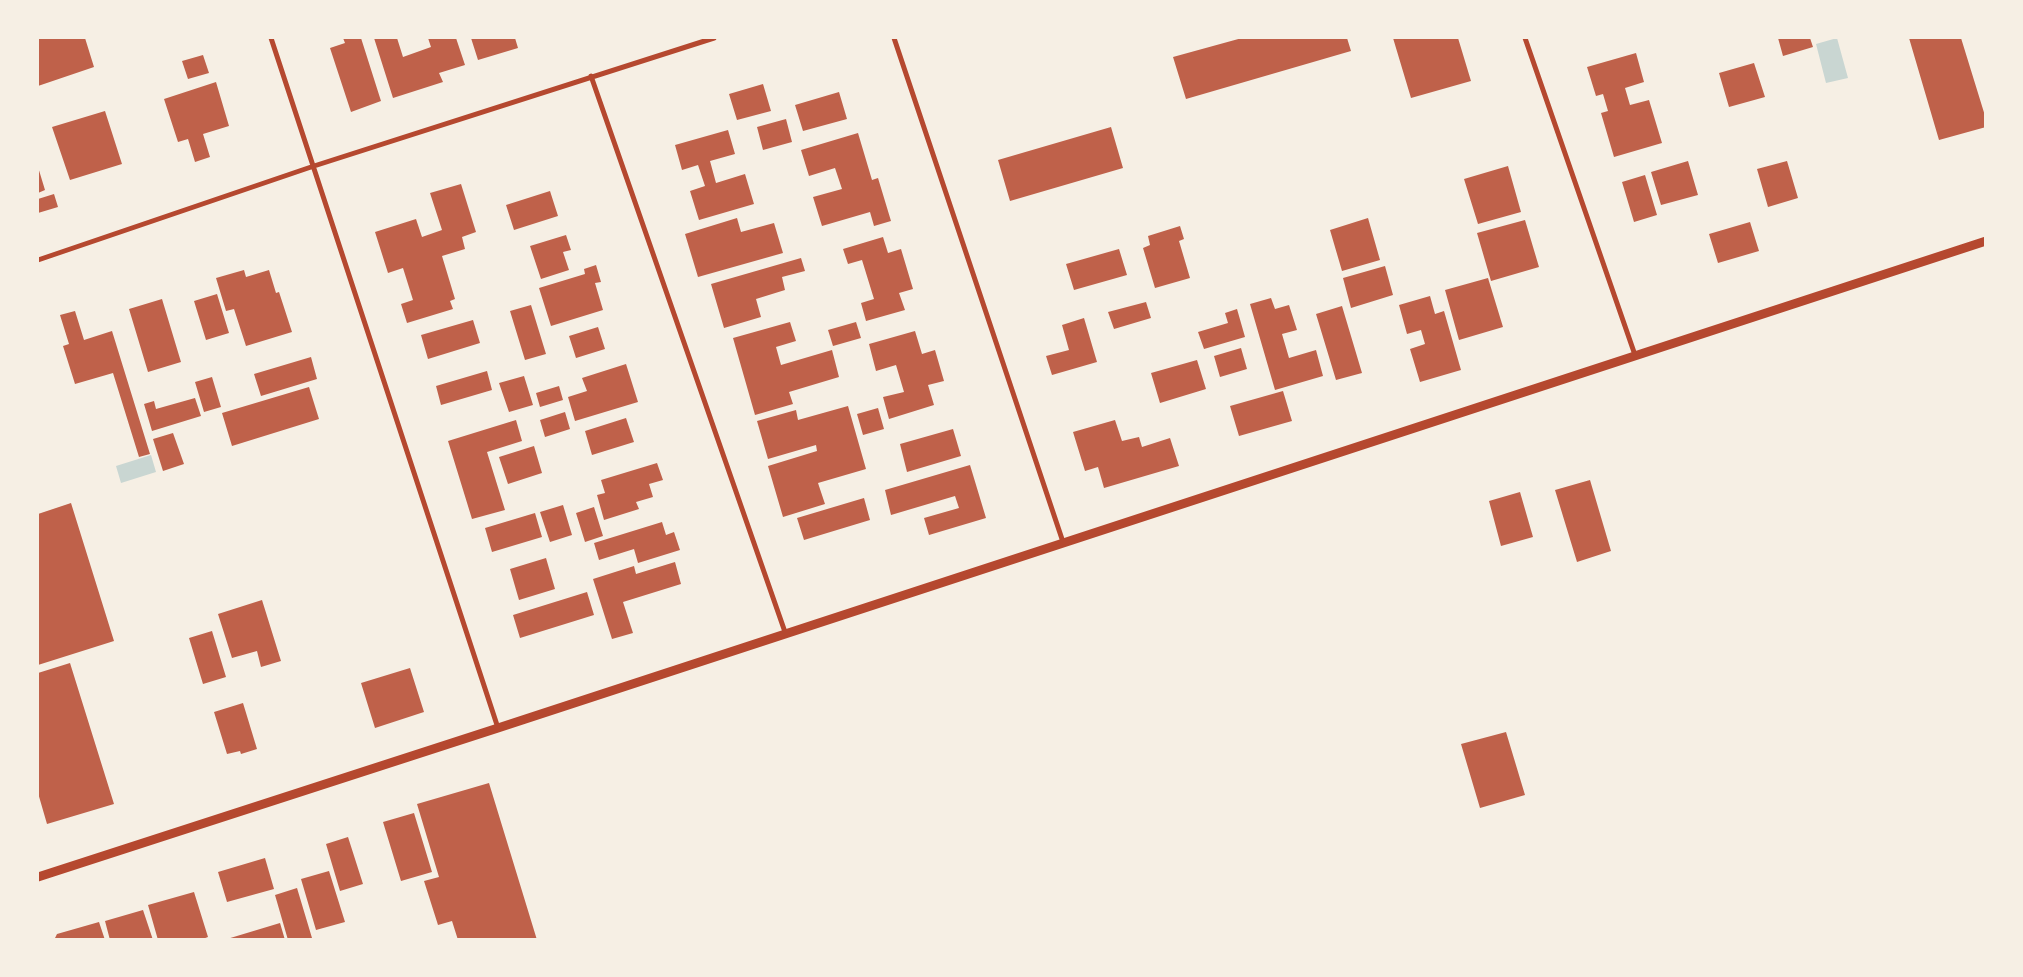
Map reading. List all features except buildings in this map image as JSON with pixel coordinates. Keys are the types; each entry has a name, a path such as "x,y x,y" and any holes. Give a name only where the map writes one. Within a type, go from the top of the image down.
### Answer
{"street":[{"path":"272,38 498,728"},
{"path":"38,260 314,166 714,38"},
{"path":"894,38 1063,542"},
{"path":"1525,38 1635,355"},
{"path":"591,76 785,632"},
{"path":"38,877 1986,241"}],"shaded area":[{"path":"1837,38 1848,78 1826,83 1816,44"},
{"path":"151,455 156,472 121,483 116,466"}]}
